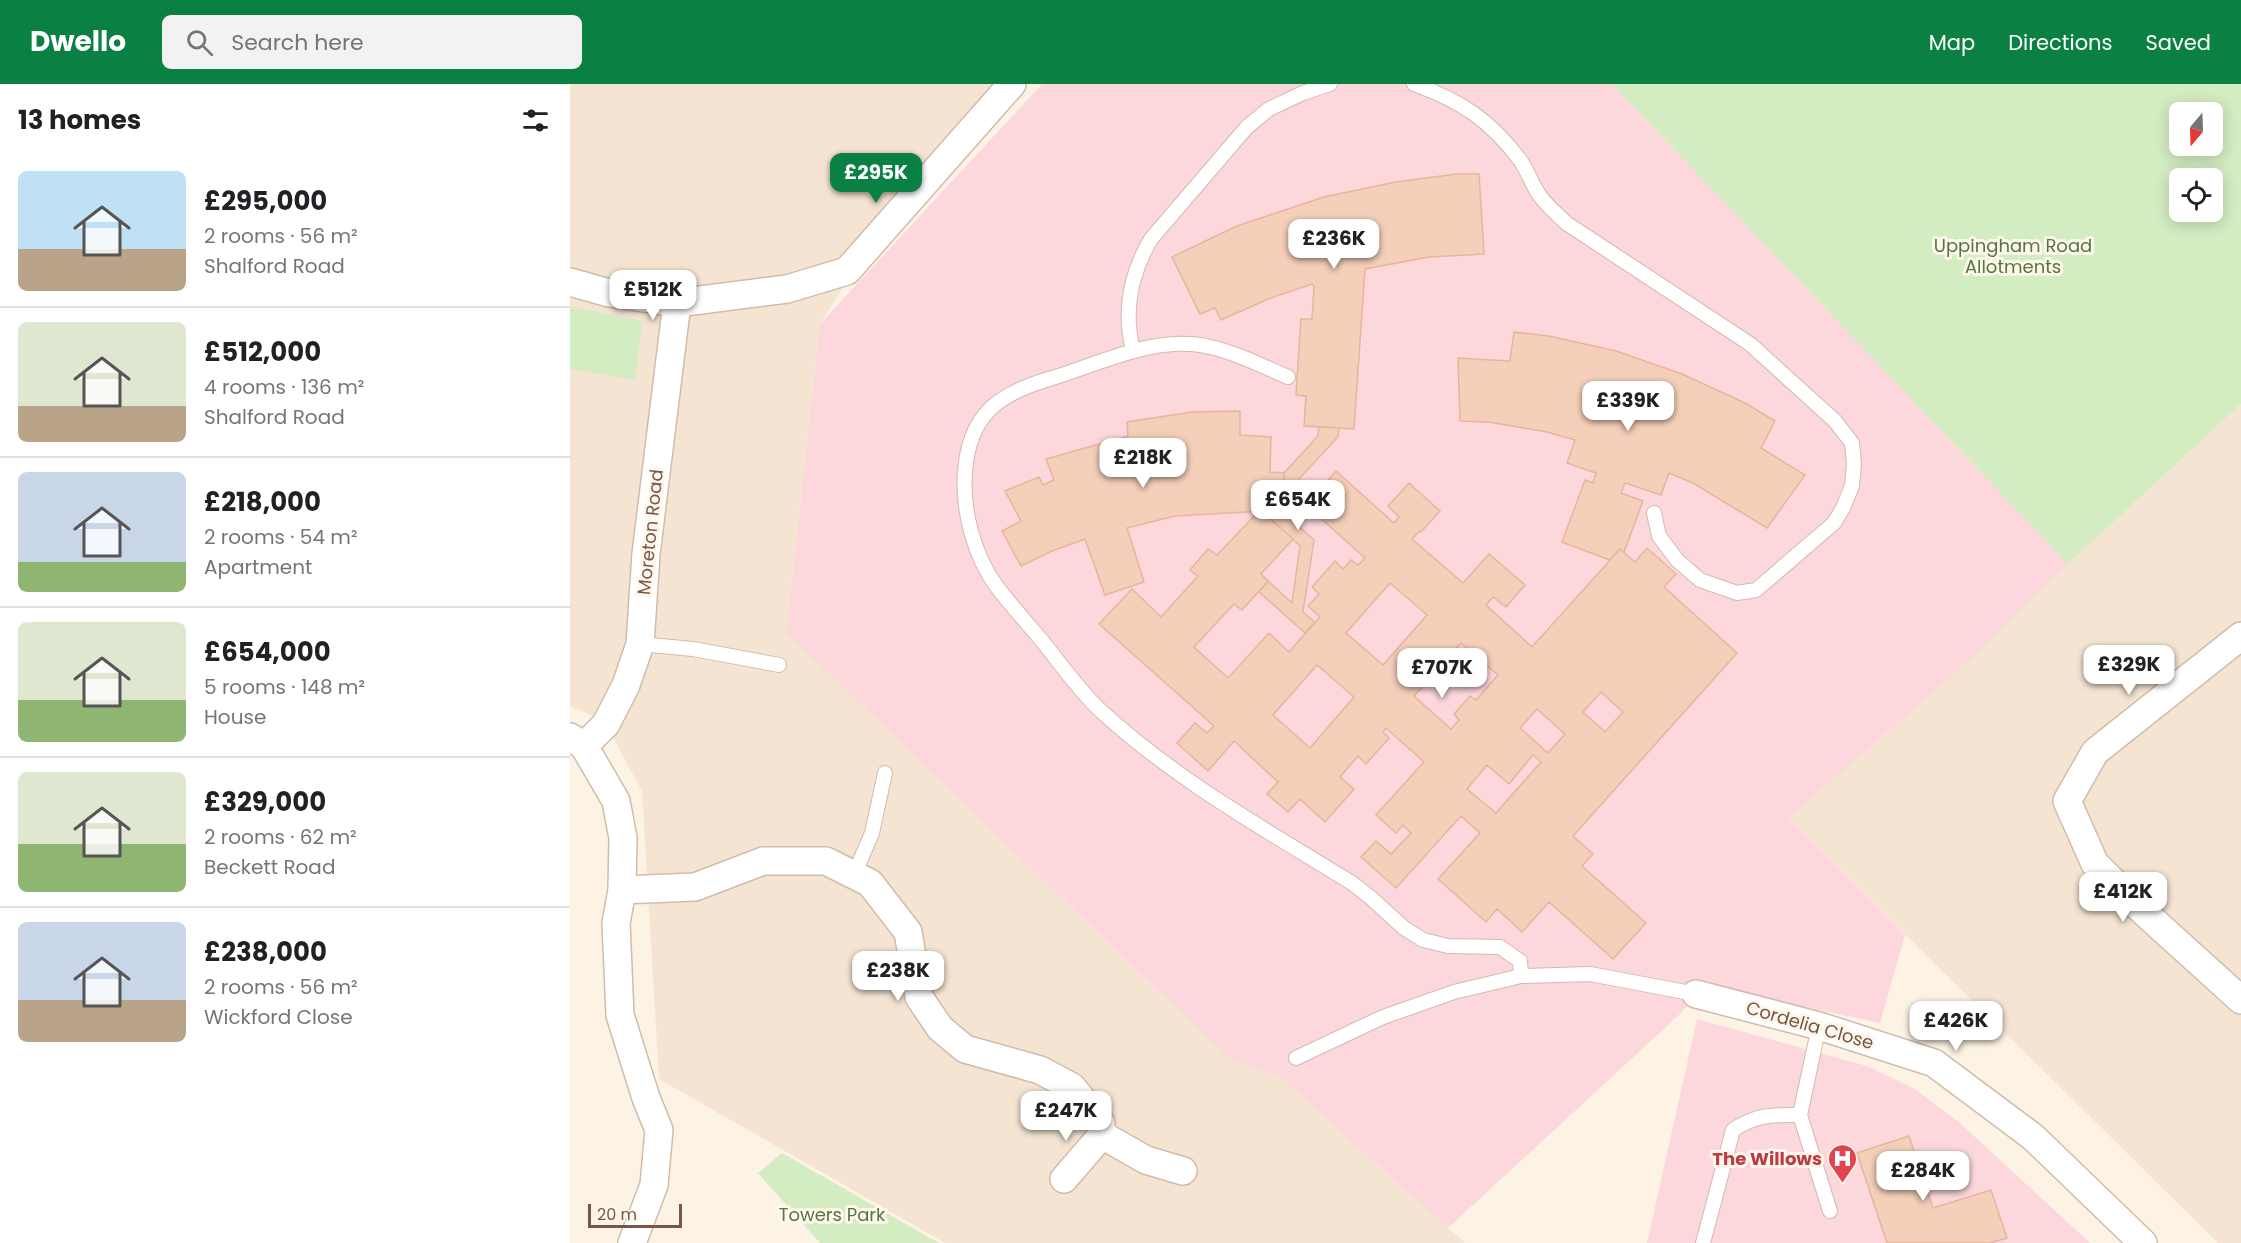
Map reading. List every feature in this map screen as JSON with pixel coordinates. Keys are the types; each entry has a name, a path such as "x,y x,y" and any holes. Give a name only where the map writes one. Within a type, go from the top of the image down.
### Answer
{"street":[{"path":"570,282 609,293 678,303 787,290 847,271 1012,84"},
{"name":"Moreton Road","path":"577,741 606,724 626,685 640,644 646,554 678,303"},
{"path":"2241,636 2095,752 2067,801 2095,864 2146,914 2241,1000"},
{"path":"577,741 616,801 623,838 622,890 616,923 620,1015 646,1098 659,1130 654,1185 632,1243"},
{"path":"622,890 695,887 763,861 826,861 870,883 908,932 920,997 940,1028 965,1049 1040,1070 1072,1088 1101,1124 1102,1135 1064,1179"},
{"name":"Cordelia Close","path":"1696,994 1819,1026 1934,1063 2032,1137 2143,1243"},
{"path":"1102,1135 1146,1160 1183,1171"}],"lane":[{"path":"1133,350 1129,334 1132,280 1151,239 1247,127 1269,109 1303,93 1330,84"},
{"path":"1414,84 1445,95 1480,117 1503,139 1522,162 1540,196 1566,223 1750,344 1835,421 1852,443 1854,464 1852,486 1844,508 1834,523 1756,590 1737,593 1700,580 1677,560 1659,536 1654,513"},
{"path":"1288,377 1211,347 1185,343 1133,350 1086,369 1024,386 1006,395 988,409 974,429 966,456 964,488 968,521 982,559 996,586 1100,710 1162,760 1216,800 1352,883 1371,897 1404,928 1423,940 1448,946 1500,947 1521,961 1521,976"},
{"path":"640,644 693,649 779,664"},
{"path":"854,875 872,833 885,773"},
{"path":"1296,1058 1383,1017 1454,992 1521,976 1590,974 1696,994"},
{"path":"1819,1026 1800,1114 1830,1211"},
{"path":"1703,1243 1733,1130 1745,1122 1763,1116 1800,1114"}],"shaded area":[{"path":"570,84 1007,84 907,185 820,324 786,633 1230,1059 1281,1078 1465,1243 945,1243 659,1079 642,791 604,721 570,706"},
{"path":"1042,84 1612,84 2068,564 1968,662 1788,819 1905,935 1880,1023 1704,985 1680,1014 1448,1228 1281,1078 1230,1059 786,633 820,324"},
{"path":"2241,404 2241,1243 2218,1243 1788,819 1968,662 2068,564"},
{"name":"The Willows","path":"1697,1019 1867,1066 1915,1089 1961,1124 2090,1243 1647,1243"}],"green space":[{"name":"Uppingham Road Allotments","path":"1612,84 2241,84 2241,404 2068,564"},
{"path":"570,306 642,321 635,380 570,369"},
{"name":"Towers Park","path":"782,1153 939,1243 820,1243 758,1173"}],"building":[{"path":"1457,174 1479,174 1484,254 1429,257 1365,269 1354,429 1304,426 1306,396 1296,395 1301,319 1312,319 1314,286 1312,284 1268,299 1221,320 1215,308 1200,314 1172,257 1237,226 1324,197 1395,182"},
{"path":"1514,332 1549,336 1616,351 1682,374 1745,403 1775,421 1761,448 1805,475 1767,528 1693,483 1669,473 1661,495 1625,483 1621,493 1643,501 1624,552 1620,549 1610,560 1562,542 1585,480 1593,483 1596,473 1567,463 1575,440 1547,432 1489,422 1460,421 1458,358 1510,361"},
{"path":"1240,411 1240,435 1271,437 1270,472 1284,473 1285,505 1280,510 1175,516 1127,528 1144,582 1105,595 1085,539 1021,566 1002,531 1021,521 1005,491 1039,477 1043,485 1054,480 1046,459 1128,436 1127,422 1192,412"},
{"path":"1319,427 1339,428 1338,437 1298,480 1296,507 1305,516 1296,524 1314,540 1303,612 1315,622 1305,633 1259,592 1268,581 1292,603 1300,546 1260,510 1280,510 1285,505 1284,473 1318,436"},
{"path":"1336,471 1394,523 1399,517 1388,506 1409,483 1440,511 1412,539 1463,583 1489,554 1525,585 1506,607 1493,597 1486,605 1532,647 1620,549 1635,562 1647,548 1676,574 1664,587 1737,653 1573,836 1593,854 1582,866 1646,923 1613,959 1549,902 1522,932 1497,909 1486,922 1438,879 1480,833 1461,816 1396,888 1361,857 1376,841 1391,854 1411,833 1403,825 1396,833 1376,815 1424,762 1386,728 1383,732 1389,738 1366,764 1358,756 1340,777 1354,789 1325,822 1300,799 1288,812 1267,794 1278,782 1234,741 1208,771 1177,743 1195,723 1207,733 1214,726 1099,624 1132,589 1161,617 1198,576 1190,570 1208,549 1217,555 1260,510 1293,539 1261,574 1268,581 1242,610 1234,604 1194,647 1228,678 1269,633 1289,652 1320,617 1308,606 1319,594 1312,587 1335,561 1343,569 1351,560 1358,565 1365,558 1306,505","holes":["1390,583 1427,615 1383,665 1346,633","1461,643 1498,675 1476,700 1470,696 1454,714 1459,720 1451,729 1414,696","1317,665 1354,697 1310,748 1273,715","1601,692 1623,712 1605,732 1583,712","1537,709 1565,734 1548,753 1520,728","1533,755 1541,762 1496,813 1467,789 1487,765 1509,784"]},
{"name":"The Willows","path":"1909,1136 1933,1208 1991,1190 2007,1238 1990,1243 1887,1243 1857,1153"}],"place":[{"name":"The Willows","path":"1843,1184"}]}
